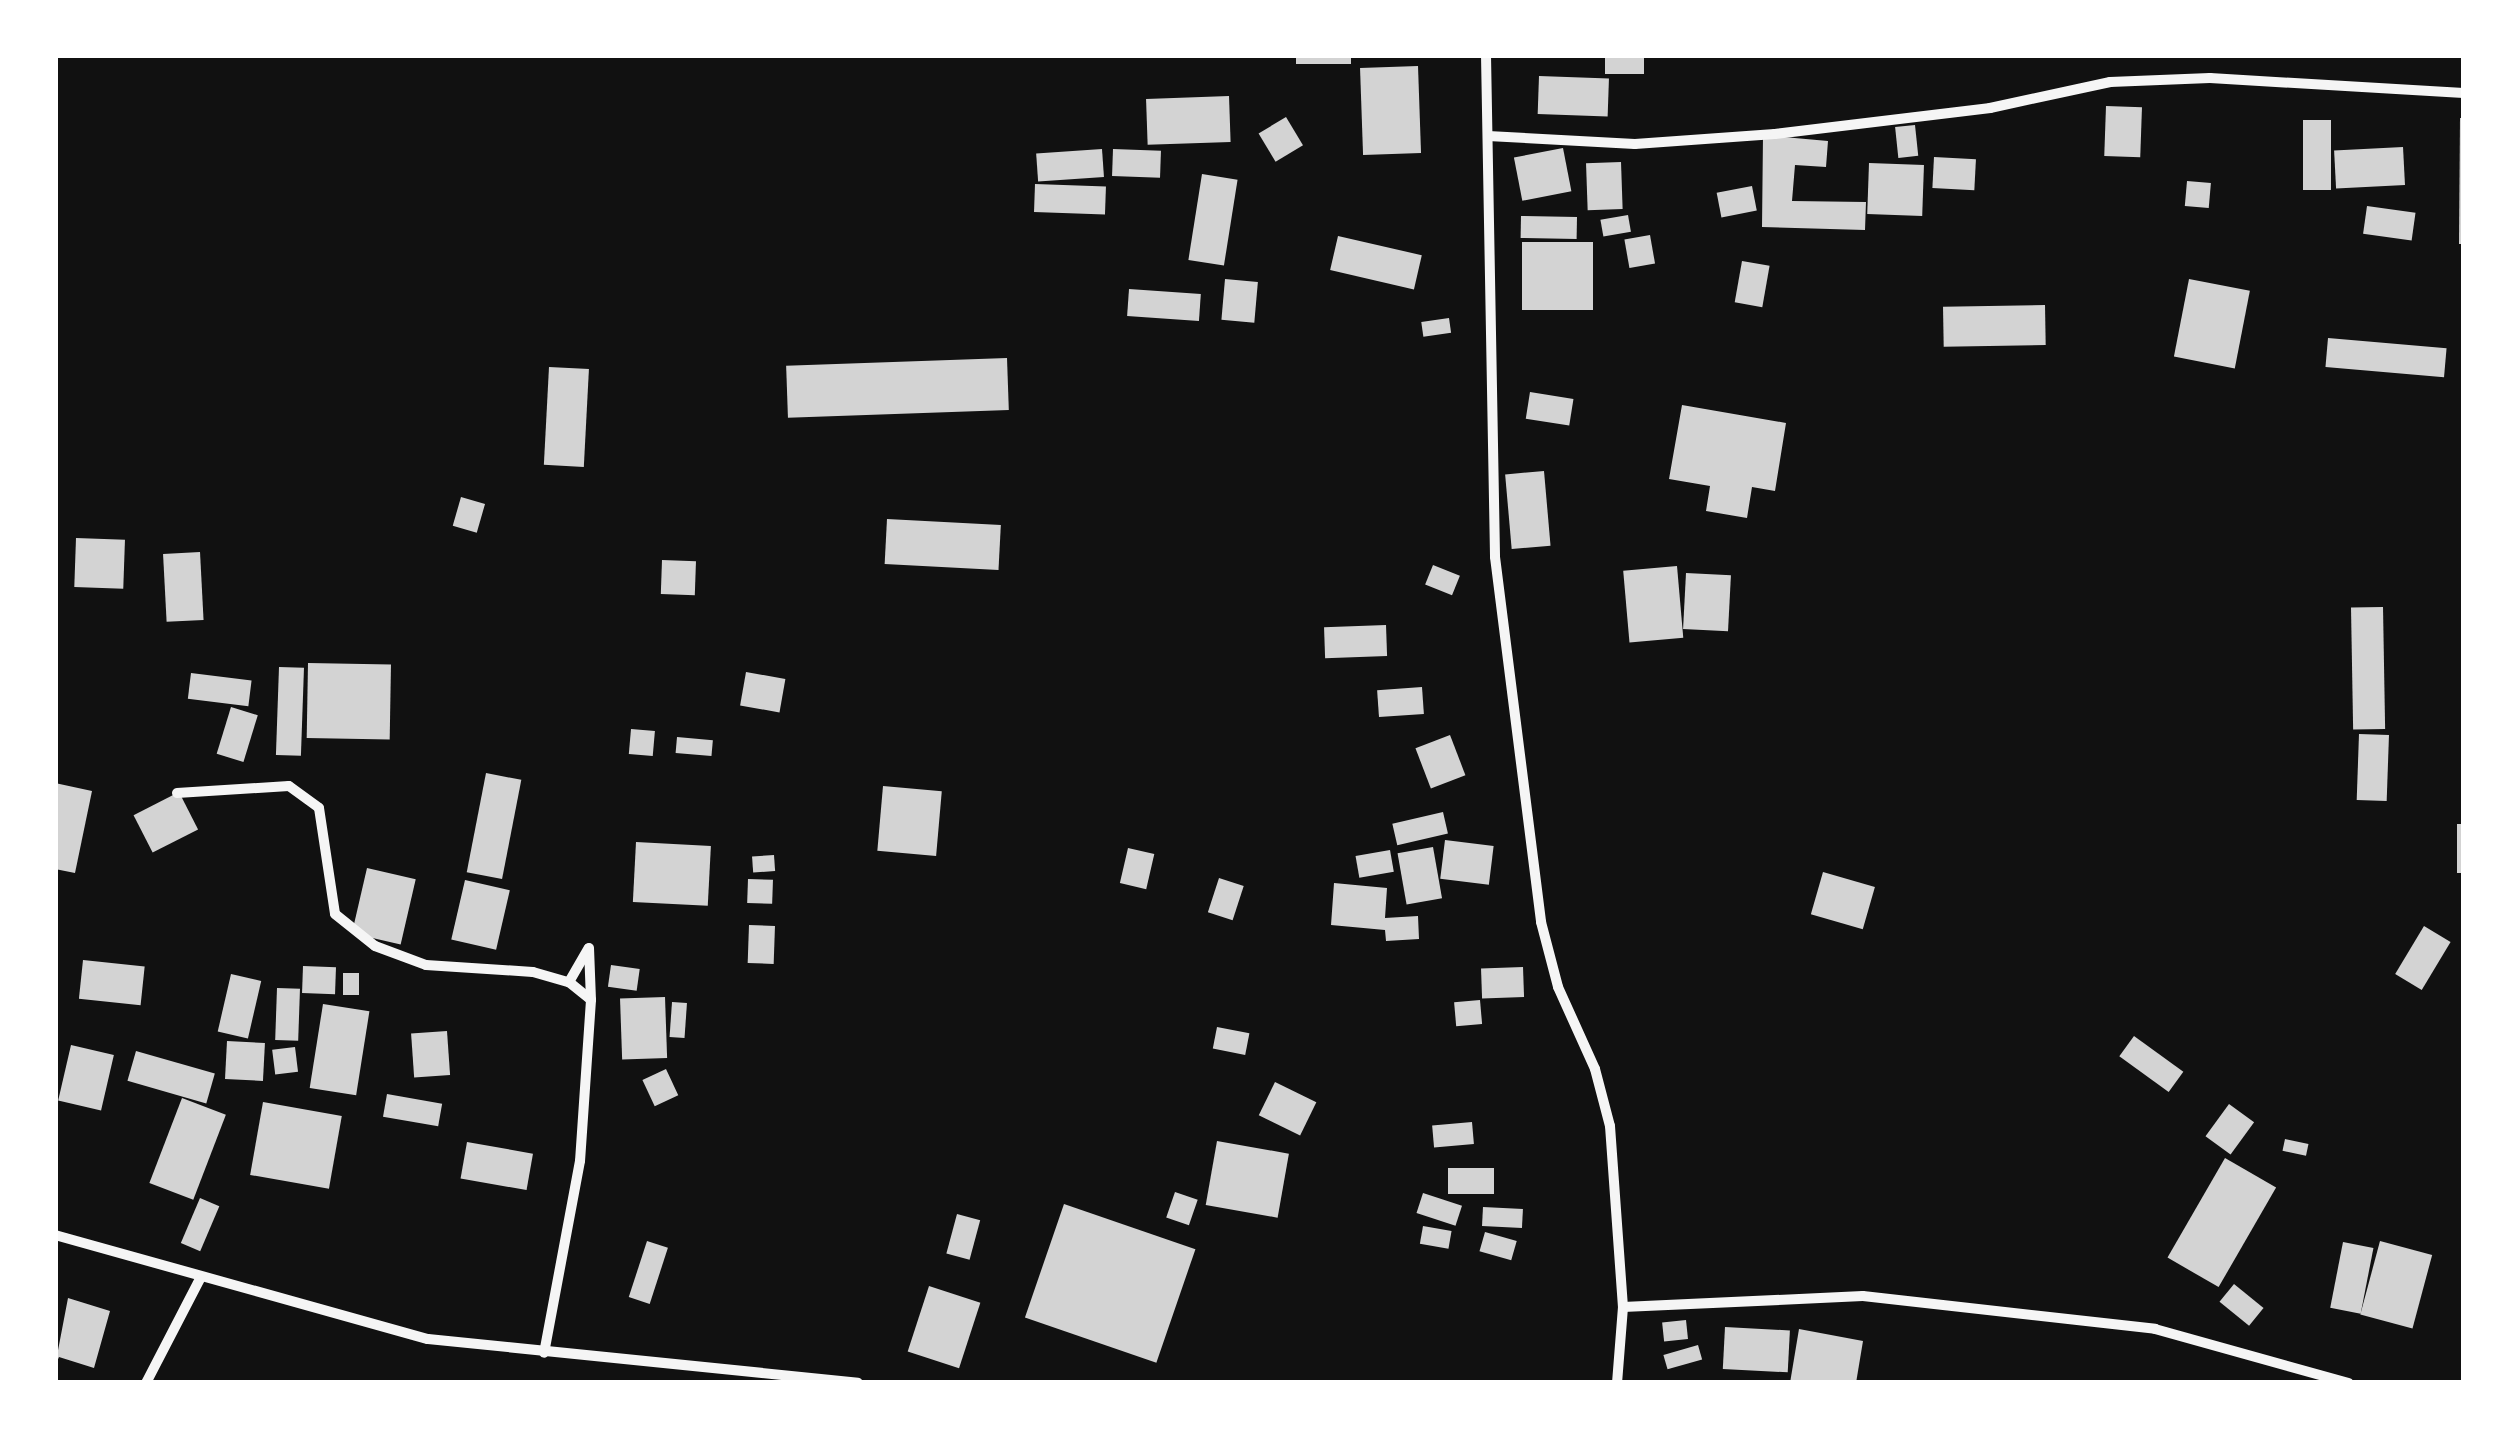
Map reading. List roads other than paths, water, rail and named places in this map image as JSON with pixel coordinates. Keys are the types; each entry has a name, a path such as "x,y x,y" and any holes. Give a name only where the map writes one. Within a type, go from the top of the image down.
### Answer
{"street":[{"path":"1486,55 1495,558 1528,848 1558,988 1595,1069 1610,1126 1623,1307 1618,1383"},
{"path":"1488,136 1635,144 1775,134 1990,108 2110,82 2210,78 2464,93"},
{"path":"177,793 289,786 319,808 335,914 375,946 426,964 533,972 569,982 591,1000"},
{"path":"544,1354 580,1162 591,1000 590,948 569,982"},
{"path":"55,1236 428,1338 544,1354 858,1383"},
{"path":"146,1383 200,1278"},
{"path":"1623,1307 1863,1296 2155,1330 2349,1383"}]}
